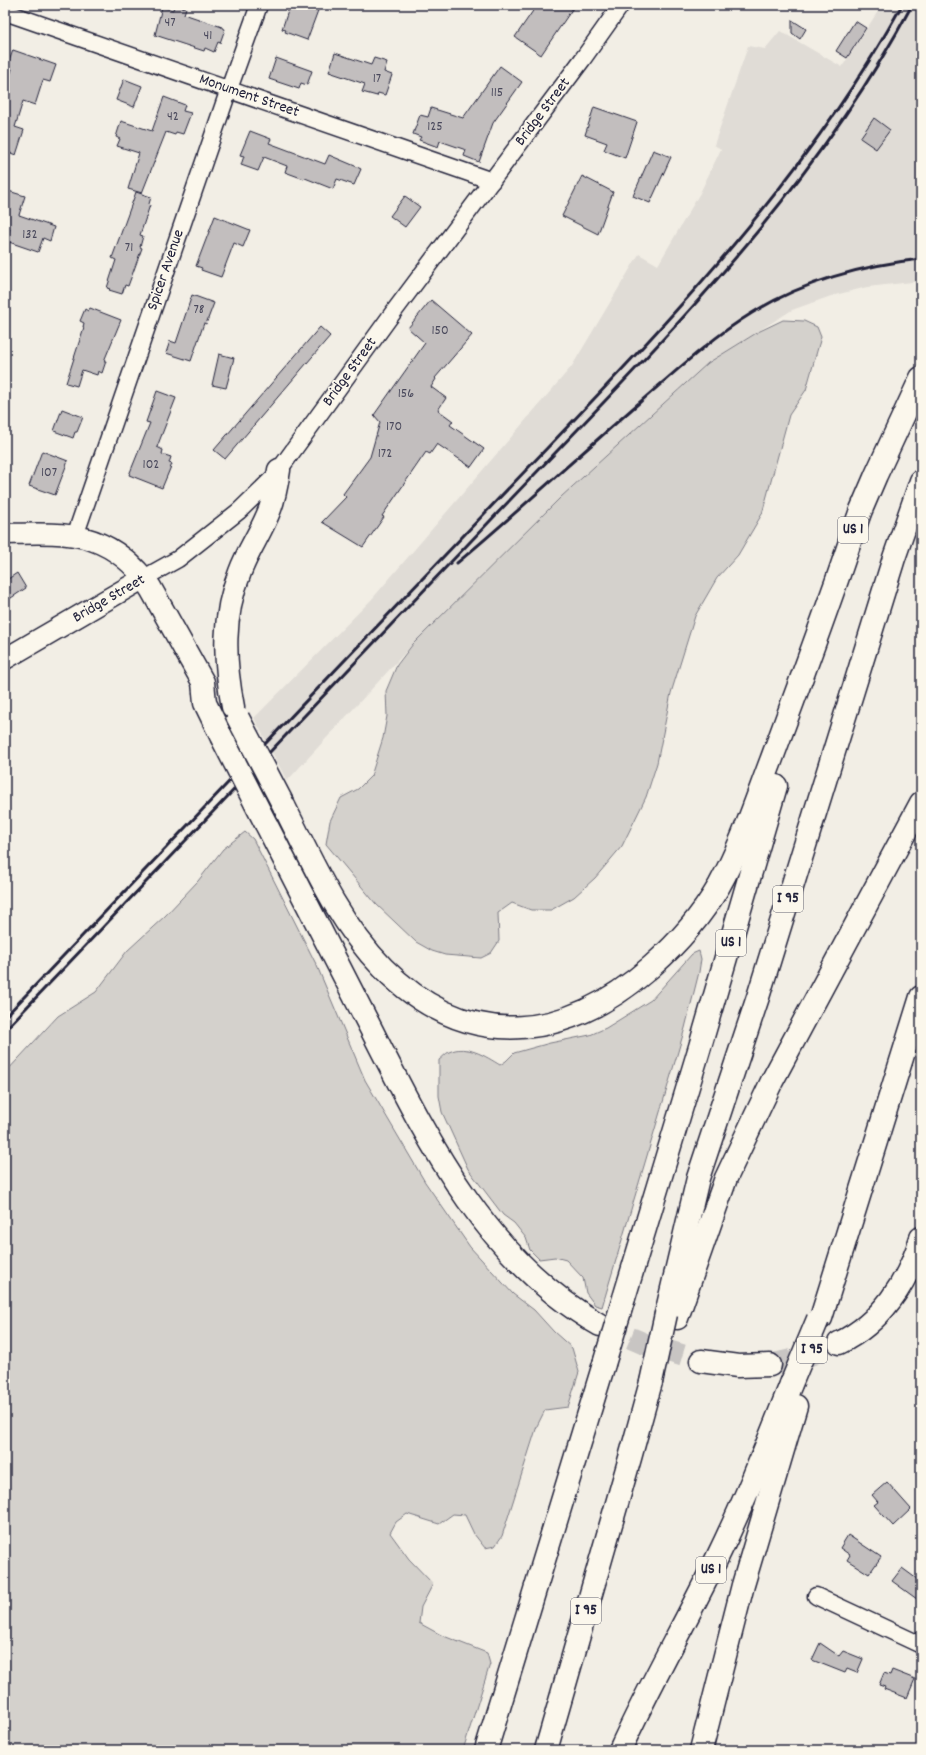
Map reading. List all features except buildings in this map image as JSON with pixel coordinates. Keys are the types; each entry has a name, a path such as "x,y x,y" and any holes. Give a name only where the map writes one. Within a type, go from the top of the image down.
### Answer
{"highway":[{"name":"US 1","path":"486,1750 697,1058 834,588 854,529 876,475 921,378"},
{"path":"235,712 226,656 229,605 240,570 270,510 279,470"},
{"name":"I 95","path":"546,1750 626,1472 653,1372 671,1316 698,1178 758,997 894,558 920,484"},
{"path":"144,578 203,682 205,703 221,736 418,1121 452,1178 488,1227 528,1272 559,1297 600,1325"},
{"path":"203,682 221,691 235,712 328,892 360,941 385,970 416,996 450,1014 475,1023 523,1028 542,1026 579,1015 614,996 647,971 680,939 710,901 744,834 834,588"},
{"path":"671,1316 726,1178 776,1074 921,803"},
{"name":"US 1","path":"620,1750 718,1556 797,1382 821,1315 921,997"},
{"path":"839,1343 849,1338 869,1323 894,1295 911,1268 921,1238"},
{"path":"701,1361 738,1366 770,1364"},
{"name":"I 95","path":"701,1750 797,1382"},
{"path":"561,1750 600,1619 624,1528 626,1472"}],"main road":[{"path":"5,534 75,536 93,540 109,547 127,560 144,578"},
{"name":"Bridge Street","path":"5,659 144,578"}],"street":[{"name":"Spicer Avenue","path":"75,536 259,5"},
{"name":"Bridge Street","path":"144,578 178,559 239,512 279,470 392,314 621,5"},
{"name":"Monument Street","path":"5,12 492,181"},
{"path":"816,1596 921,1645"}],"shaded area":[{"path":"882,5 921,5 921,281 867,287 831,296 792,310 708,363 561,497 413,644 287,781 254,718 372,599 572,366 639,254 658,265 700,193 721,149 714,145 748,46 765,49 780,31 842,67"},
{"path":"783,320 804,321 817,327 821,337 806,390 789,415 762,514 738,555 717,578 695,616 671,693 657,763 646,797 622,846 595,878 574,897 551,910 531,910 512,903 498,913 499,941 491,953 481,958 445,955 432,951 416,942 376,904 326,844 330,821 341,798 358,789 371,776 383,738 387,716 386,691 397,665 413,644 561,497 708,363 758,332"},
{"path":"245,832 253,839 317,966 365,1080 425,1182 470,1247 513,1294 534,1310 554,1332 572,1348 579,1372 568,1407 545,1410 537,1426 502,1536 495,1546 485,1548 474,1534 465,1515 453,1514 439,1524 407,1514 396,1522 390,1533 409,1559 433,1584 421,1607 419,1623 441,1635 487,1653 490,1664 463,1750 5,1750 5,1073 58,1016 96,992 127,951 165,916 198,881 223,849"},
{"path":"699,951 701,959 699,972 685,1028 602,1307 595,1305 586,1293 583,1278 566,1260 555,1257 539,1259 530,1250 526,1238 514,1223 503,1215 468,1169 442,1112 439,1096 439,1060 449,1052 462,1049 476,1052 500,1065 514,1053 550,1043 590,1035 606,1028 651,1000 692,954"}],"tunnel":[{"path":"600,1325 645,1344 701,1361"},
{"path":"770,1365 805,1357 839,1343"}],"railway":[{"path":"5,1017 598,395 710,272 763,209 813,144 860,76 902,5"},
{"path":"5,1030 606,400 719,277 773,213 823,147 870,77 912,5"},
{"path":"457,563 680,367 722,333 752,313 791,292 812,284 855,271 921,259"}]}
